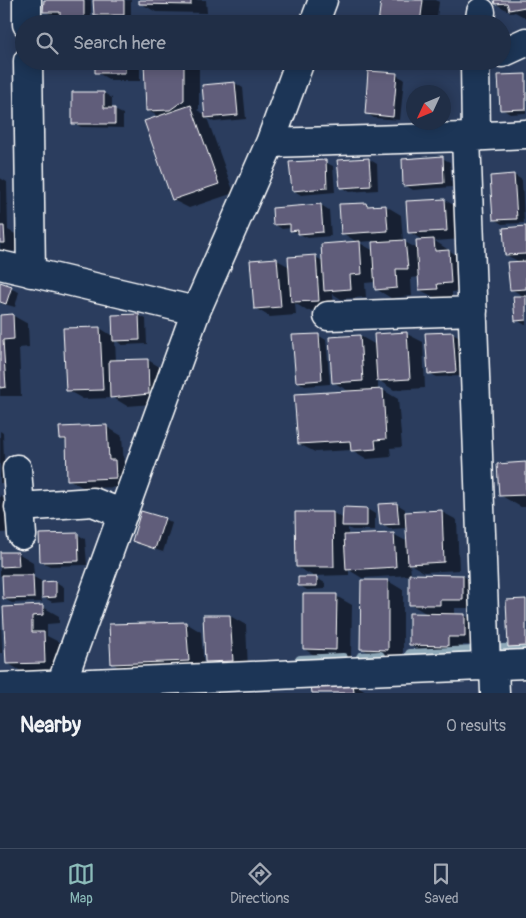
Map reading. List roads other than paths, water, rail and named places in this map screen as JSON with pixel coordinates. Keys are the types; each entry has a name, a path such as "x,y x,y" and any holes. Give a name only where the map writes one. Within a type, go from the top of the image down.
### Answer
{"street":[{"path":"27,0 27,15"},
{"path":"317,15 323,0"},
{"path":"511,49 526,42"},
{"path":"28,70 31,273"},
{"path":"60,689 196,311 270,143 297,70"},
{"path":"476,70 471,137 473,310 490,666 495,693"},
{"path":"270,143 526,134"},
{"path":"0,266 196,311"},
{"path":"328,316 473,310"},
{"path":"17,469 22,535"},
{"path":"19,507 93,502 123,514"},
{"path":"0,687 60,689 291,684 526,664"}],"waterway":[{"path":"502,649 526,648"},
{"path":"410,654 474,651"},
{"path":"361,657 380,656"},
{"path":"300,660 343,658"}]}
